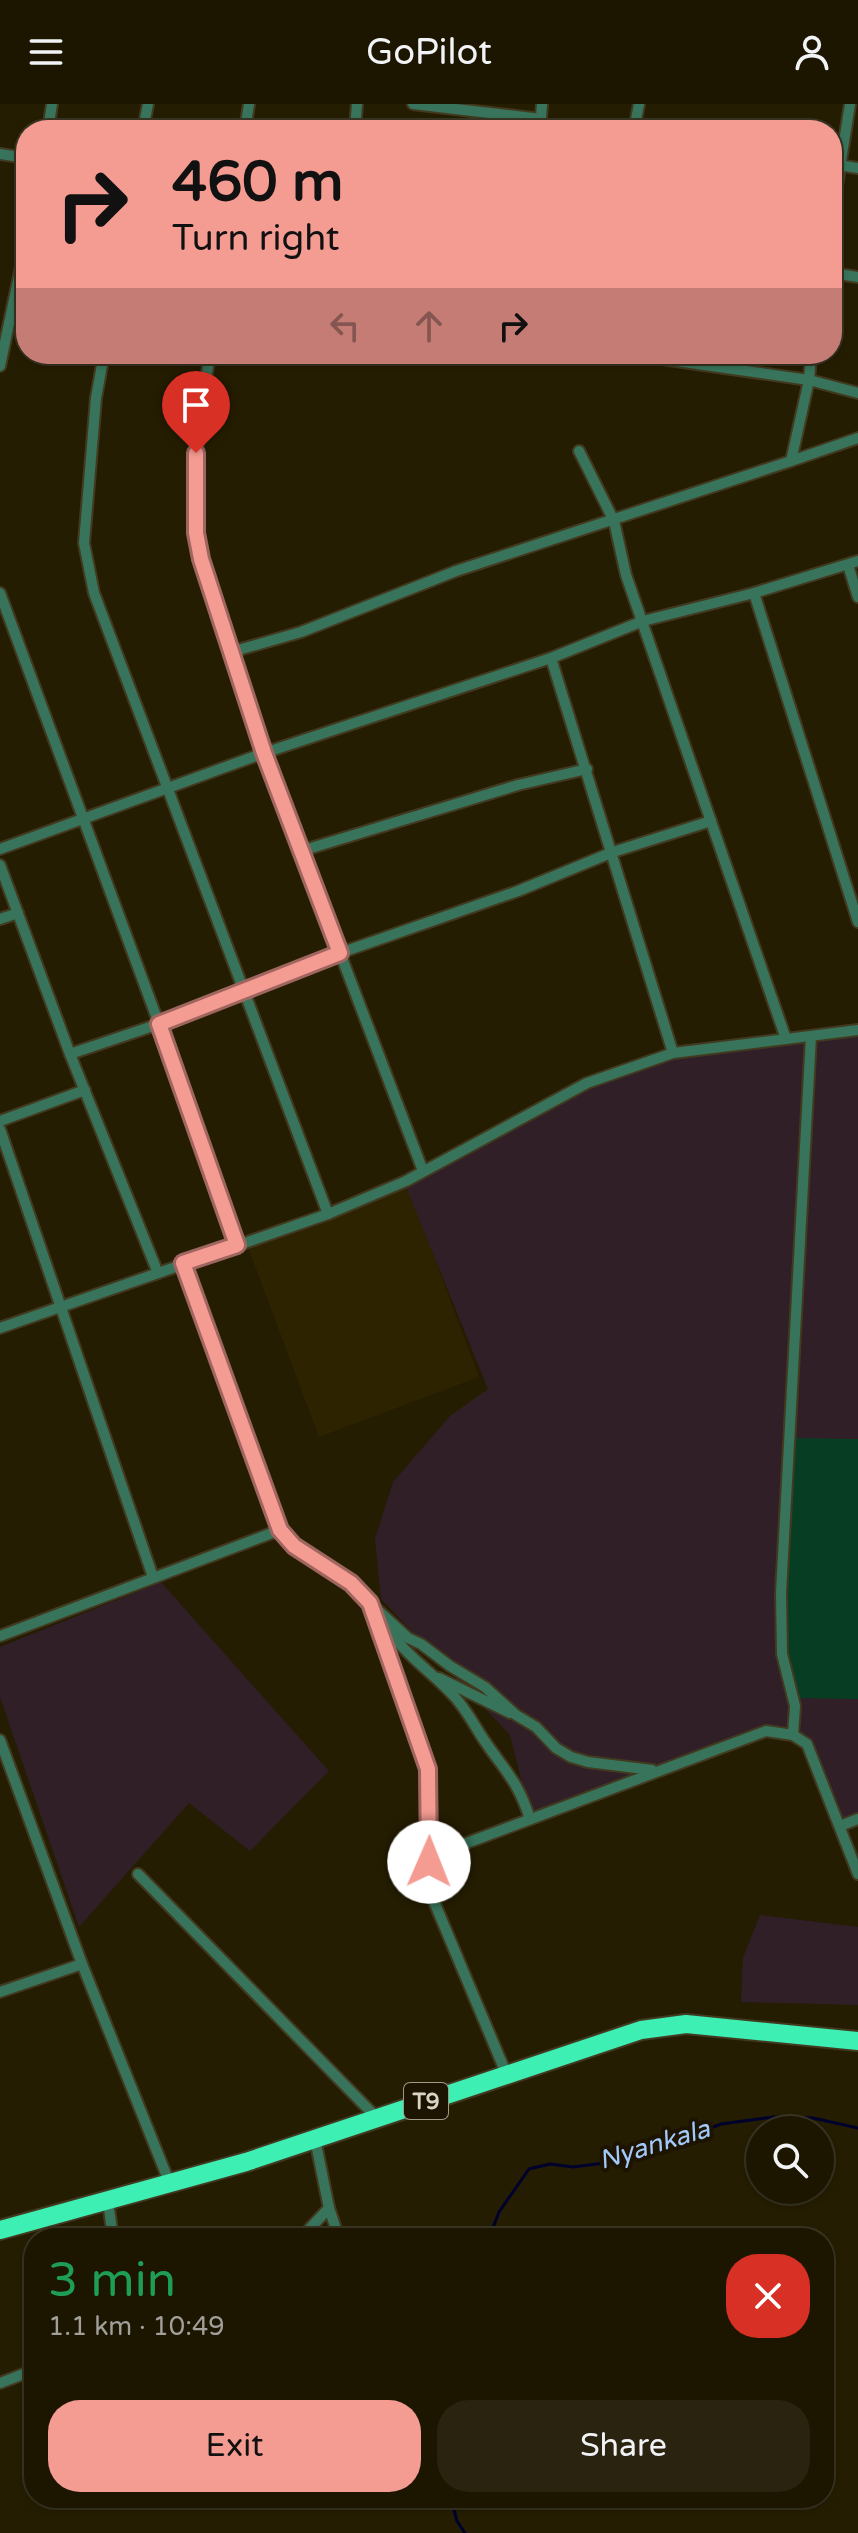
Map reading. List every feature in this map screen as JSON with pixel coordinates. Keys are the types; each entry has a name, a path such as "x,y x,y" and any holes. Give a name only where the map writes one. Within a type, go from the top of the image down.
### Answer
{"highway":[{"name":"T9","path":"0,2230 170,2184 315,2139 641,2030 686,2024 858,2041"}],"street":[{"path":"413,104 510,120"},
{"path":"842,138 850,104"},
{"path":"0,366 16,290"},
{"path":"102,364 96,398 84,543 94,593 328,1214"},
{"path":"209,364 196,453 196,533 201,559 264,753 423,1171"},
{"path":"697,364 809,380 858,393"},
{"path":"791,461 810,364"},
{"path":"231,652 301,632 456,571 858,438"},
{"path":"579,451 614,521 626,575 786,1039"},
{"path":"0,849 264,753 551,658 643,621 754,593 853,563 858,597"},
{"path":"0,593 237,1245"},
{"path":"754,593 858,922"},
{"path":"551,658 673,1053"},
{"path":"301,851 518,785 587,769"},
{"path":"70,1054 159,1024 340,953 518,891 613,852 711,821"},
{"path":"0,865 70,1054 158,1273"},
{"path":"0,919 18,913"},
{"path":"0,1328 328,1214 406,1181 587,1083 673,1053 858,1030"},
{"path":"793,1735 795,1706 782,1654 781,1593 811,1036"},
{"path":"0,1121 85,1090"},
{"path":"0,1129 153,1577"},
{"path":"183,1263 280,1530 294,1546 351,1583 408,1638 485,1687 516,1715"},
{"path":"0,1636 280,1530"},
{"path":"370,1603 428,1769 430,1892 506,2073"},
{"path":"380,1612 388,1630 406,1652 452,1694 506,1768 521,1793 530,1819"},
{"path":"432,1676 516,1715 536,1727 556,1748 571,1757 644,1770 662,1770"},
{"path":"429,1862 440,1853 766,1731 793,1735 807,1744 858,1874"},
{"path":"0,1740 3,1761 170,2184"},
{"path":"840,1826 858,1819"},
{"path":"138,1874 376,2117"},
{"path":"0,1992 82,1964"},
{"path":"315,2139 336,2228"},
{"path":"108,2201 112,2228"},
{"path":"310,2228 329,2208"},
{"path":"0,2383 24,2374"}],"shaded area":[{"path":"858,1031 858,1820 841,1826 807,1744 767,1732 531,1820 510,1735 381,1599 375,1539 393,1482 450,1416 488,1389 404,1182 588,1083 674,1053"},
{"path":"406,1181 479,1377 319,1437 246,1242"},
{"path":"161,1582 329,1771 250,1851 189,1803 79,1927 0,1697 0,1647"},
{"path":"760,1915 858,1927 858,2005 741,2002 743,1958"}],"green space":[{"path":"789,1438 858,1439 858,1699 793,1698 783,1659"}],"waterway":[{"name":"Nyankala","path":"493,2228 499,2212 529,2169 550,2164 573,2167 605,2163 639,2148 667,2145 721,2124 774,2117 813,2118 858,2128"},
{"name":"Nyankala","path":"455,2508 457,2521 465,2533"}],"route":[{"path":"196,453 196,533 201,559 264,753 340,953 159,1024 237,1245 183,1263 280,1530 294,1546 351,1583 370,1603 428,1769 429,1862"}]}
